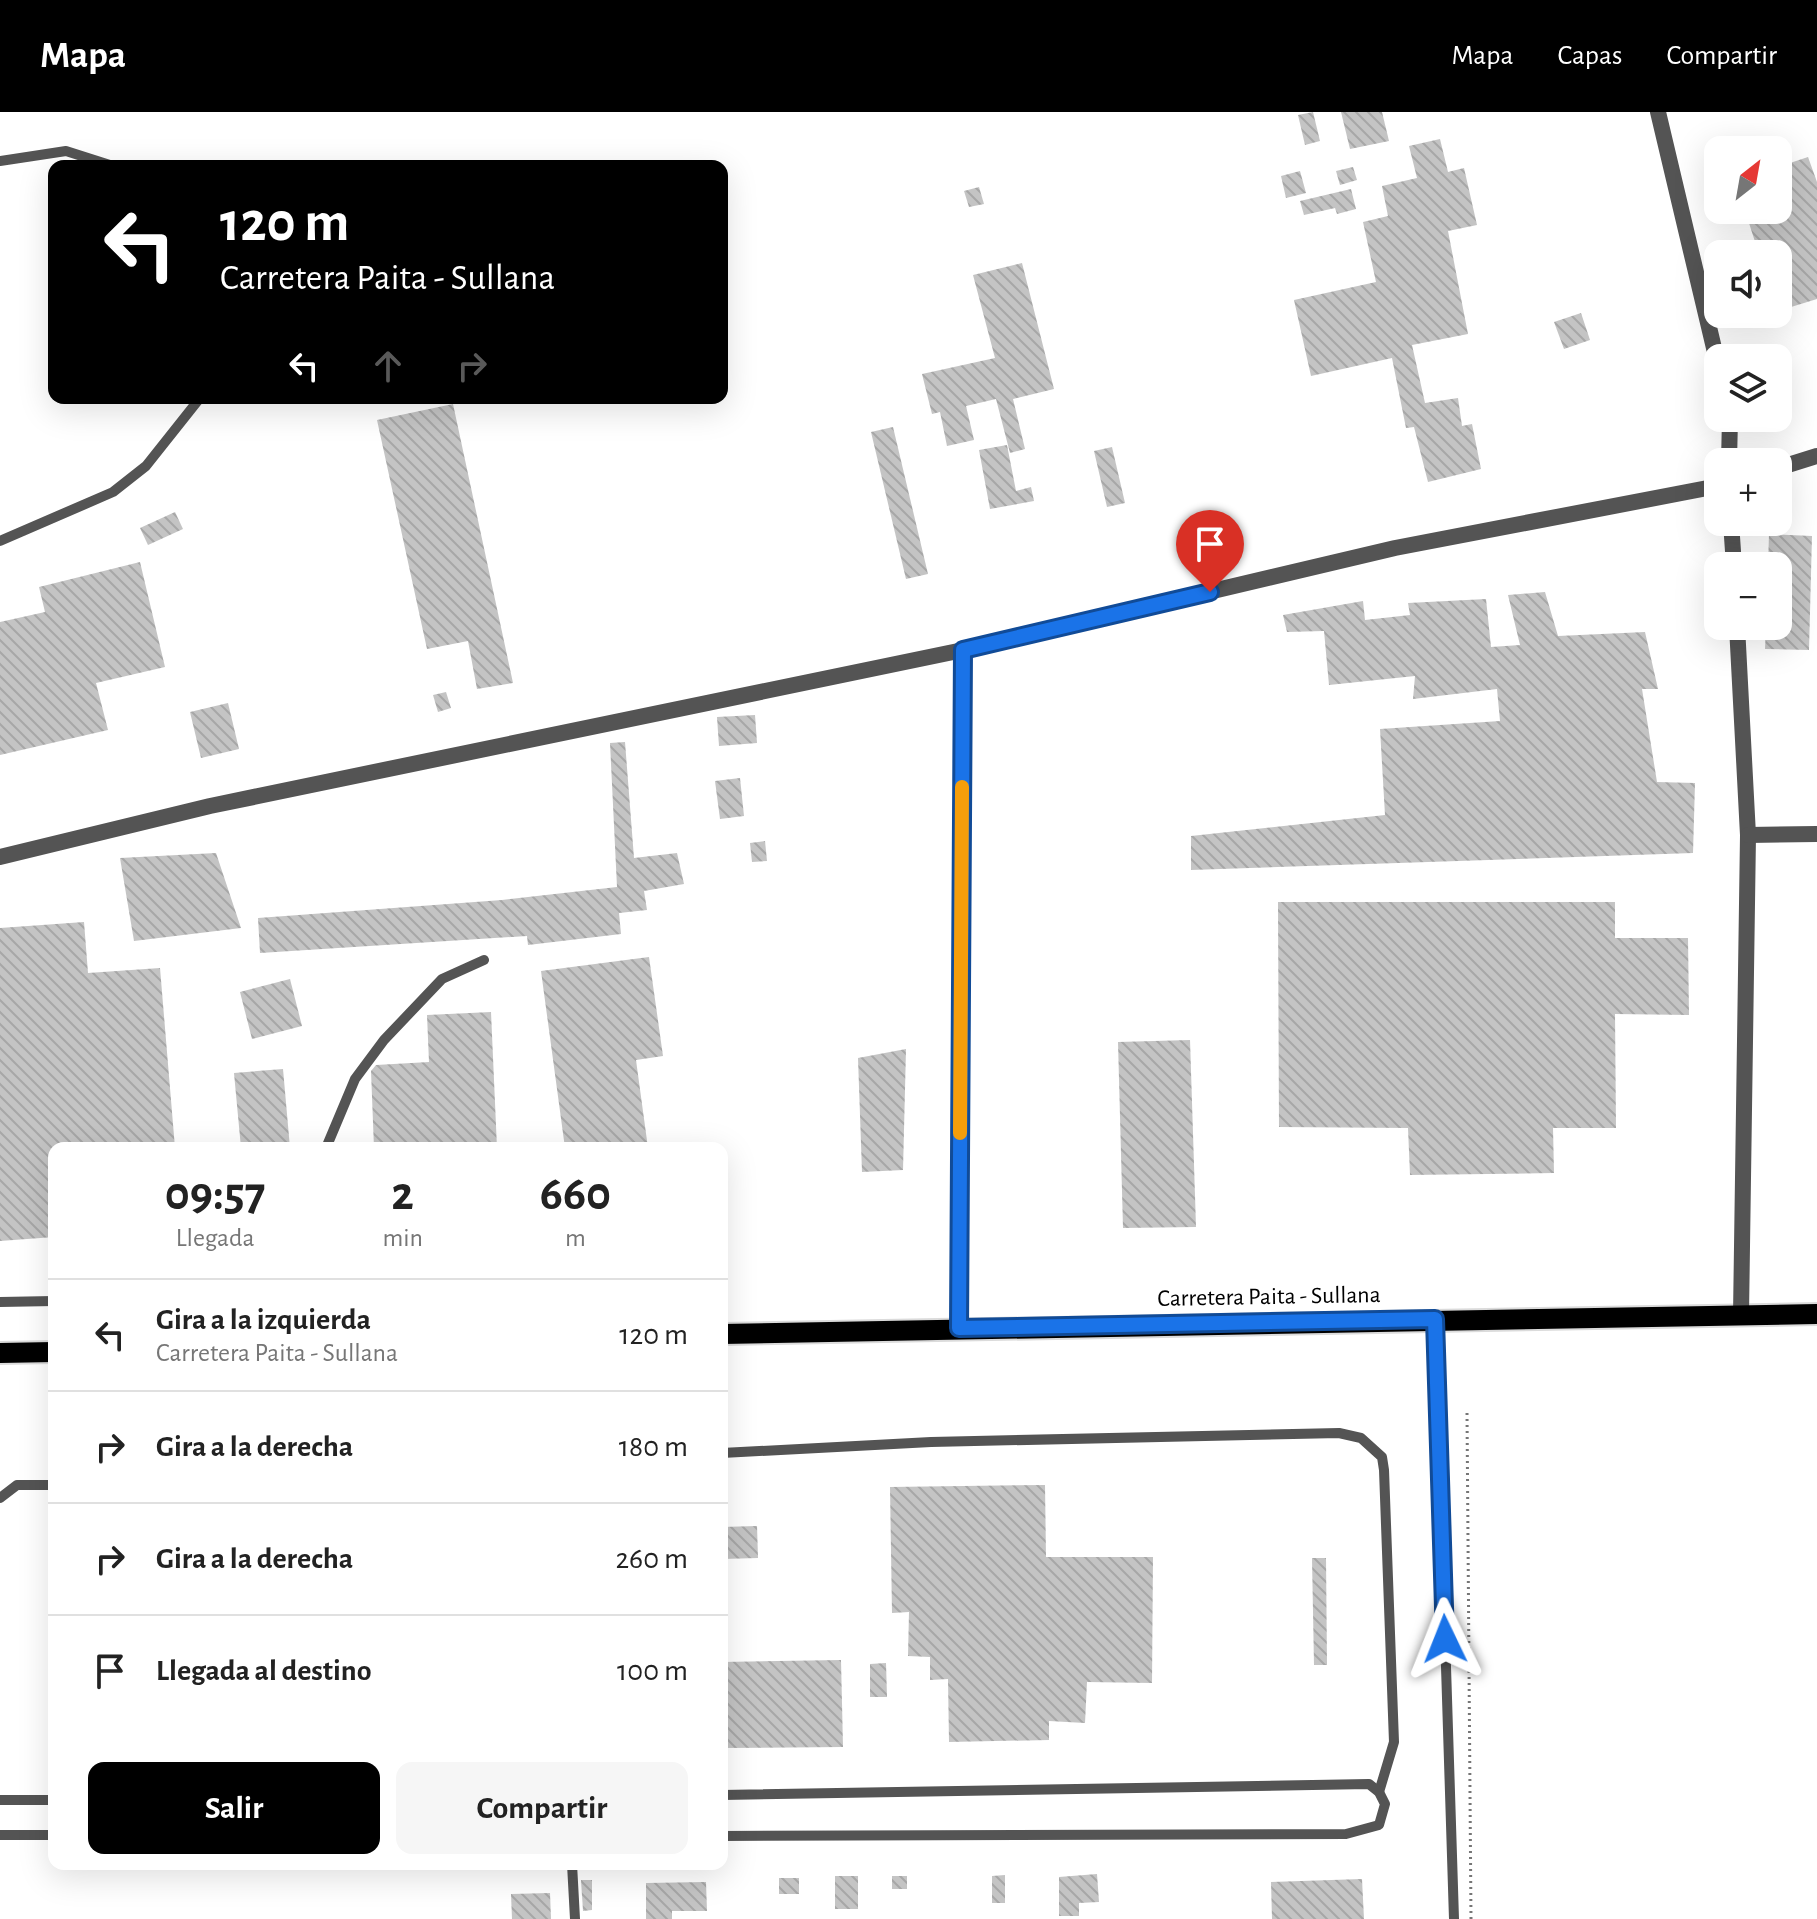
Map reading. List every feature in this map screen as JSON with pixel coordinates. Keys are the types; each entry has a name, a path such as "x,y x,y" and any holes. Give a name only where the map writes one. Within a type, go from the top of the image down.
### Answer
{"main road":[{"name":"Carretera Paita - Sullana","path":"728,1334 1817,1314"},
{"path":"0,1353 48,1352"}],"street":[{"path":"1658,112 1713,344"},
{"path":"1792,464 1817,456"},
{"path":"0,857 210,806 963,650 1395,548 1704,489"},
{"path":"1738,640 1748,835 1741,1315"},
{"path":"959,1328 963,650"},
{"path":"1748,835 1817,834"}],"lane":[{"path":"0,161 66,151 94,160"},
{"path":"0,541 113,492 146,466 195,404"},
{"path":"329,1142 355,1079 384,1040 442,979 484,960"},
{"path":"0,1302 48,1301"},
{"path":"1435,1319 1454,1919"},
{"path":"728,1453 962,1441 1339,1433 1361,1438 1382,1457 1384,1470 1394,1742 1379,1792"},
{"path":"0,1498 17,1485 48,1485"},
{"path":"728,1795 1369,1784 1379,1792 1385,1804 1379,1825 1346,1834 728,1836"},
{"path":"0,1800 48,1800"},
{"path":"0,1835 48,1835"},
{"path":"572,1870 575,1919"}],"path":[{"path":"1467,1413 1471,1919"}],"building":[{"path":"1313,112 1320,141 1305,145 1298,115"},
{"path":"1341,112 1382,112 1389,141 1350,149"},
{"path":"1440,139 1448,172 1464,168 1477,225 1448,231 1468,334 1412,345 1425,403 1458,398 1462,426 1472,424 1481,469 1428,482 1414,427 1406,428 1392,358 1311,376 1294,300 1376,282 1363,222 1388,216 1382,186 1417,178 1409,146"},
{"path":"1808,157 1817,182 1817,299 1792,307 1792,240 1754,240 1749,224 1792,224 1792,162"},
{"path":"1353,167 1357,180 1340,185 1336,171"},
{"path":"1300,171 1306,193 1286,198 1281,176"},
{"path":"979,187 984,204 969,207 964,191"},
{"path":"1351,189 1356,209 1337,214 1335,208 1304,215 1300,201"},
{"path":"1022,263 1054,389 1013,399 1025,449 1010,453 996,399 966,406 974,440 947,446 940,412 932,414 922,374 995,358 973,275"},
{"path":"1581,313 1590,340 1564,349 1554,322"},
{"path":"453,404 513,683 477,689 468,641 427,649 377,420"},
{"path":"893,427 928,574 906,579 871,432"},
{"path":"1007,445 1016,491 1031,487 1034,501 990,509 979,450"},
{"path":"1112,447 1125,503 1107,507 1094,451"},
{"path":"175,512 183,529 148,545 140,528"},
{"path":"1769,536 1812,536 1809,650 1765,649 1765,640 1792,640 1792,552 1768,552"},
{"path":"140,562 165,667 96,683 108,730 0,755 0,622 45,612 39,587"},
{"path":"1545,592 1558,636 1645,632 1658,689 1642,689 1657,782 1695,783 1693,853 1191,870 1191,836 1385,815 1380,729 1500,721 1497,689 1413,699 1415,676 1329,685 1324,631 1287,632 1283,615 1363,601 1365,620 1410,615 1408,603 1486,599 1491,647 1520,645 1508,595"},
{"path":"446,692 451,708 438,712 433,695"},
{"path":"228,703 239,749 201,758 190,712"},
{"path":"755,715 757,743 719,746 717,717"},
{"path":"625,742 634,858 677,853 684,884 644,891 647,910 619,913 621,934 528,945 527,936 260,953 258,918 502,900 617,887 610,743"},
{"path":"740,778 744,816 720,819 715,781"},
{"path":"765,841 767,861 752,862 750,843"},
{"path":"216,853 241,928 134,941 120,858"},
{"path":"1278,902 1615,902 1615,938 1688,938 1689,1015 1615,1014 1616,1128 1553,1128 1554,1173 1410,1175 1408,1128 1279,1127"},
{"path":"84,922 88,973 160,968 174,1142 48,1142 48,1237 0,1241 0,928"},
{"path":"649,957 663,1056 636,1060 647,1142 564,1142 541,971"},
{"path":"290,979 302,1026 252,1039 240,992"},
{"path":"491,1012 497,1142 374,1142 371,1071 376,1065 429,1062 427,1015"},
{"path":"1190,1040 1196,1227 1123,1228 1118,1042"},
{"path":"906,1049 903,1170 862,1172 858,1058"},
{"path":"283,1069 289,1142 240,1142 234,1073"},
{"path":"1045,1485 1046,1557 1153,1557 1152,1683 1087,1682 1085,1723 1049,1721 1049,1740 949,1742 948,1679 930,1680 930,1657 908,1656 909,1612 892,1613 890,1487"},
{"path":"757,1526 758,1558 728,1559 728,1527"},
{"path":"1312,1558 1326,1558 1327,1665 1314,1665"},
{"path":"841,1660 843,1747 728,1748 728,1662"},
{"path":"886,1663 887,1697 870,1697 870,1664"},
{"path":"1097,1874 1099,1902 1079,1903 1079,1916 1059,1916 1059,1877"},
{"path":"1005,1875 1005,1903 992,1903 992,1876"},
{"path":"835,1876 858,1876 858,1909 835,1909"},
{"path":"892,1876 907,1876 907,1889 892,1889"},
{"path":"779,1878 799,1878 799,1894 779,1894"},
{"path":"1362,1879 1364,1919 1272,1919 1271,1882"},
{"path":"581,1880 592,1880 592,1910 583,1911"},
{"path":"706,1882 707,1911 672,1911 672,1919 646,1919 646,1883"},
{"path":"550,1893 551,1919 512,1919 511,1894"}],"slow traffic":[{"path":"960,1133 962,787"}],"route":[{"path":"1210,592 963,650 959,1328 1435,1319 1445,1639"}]}
